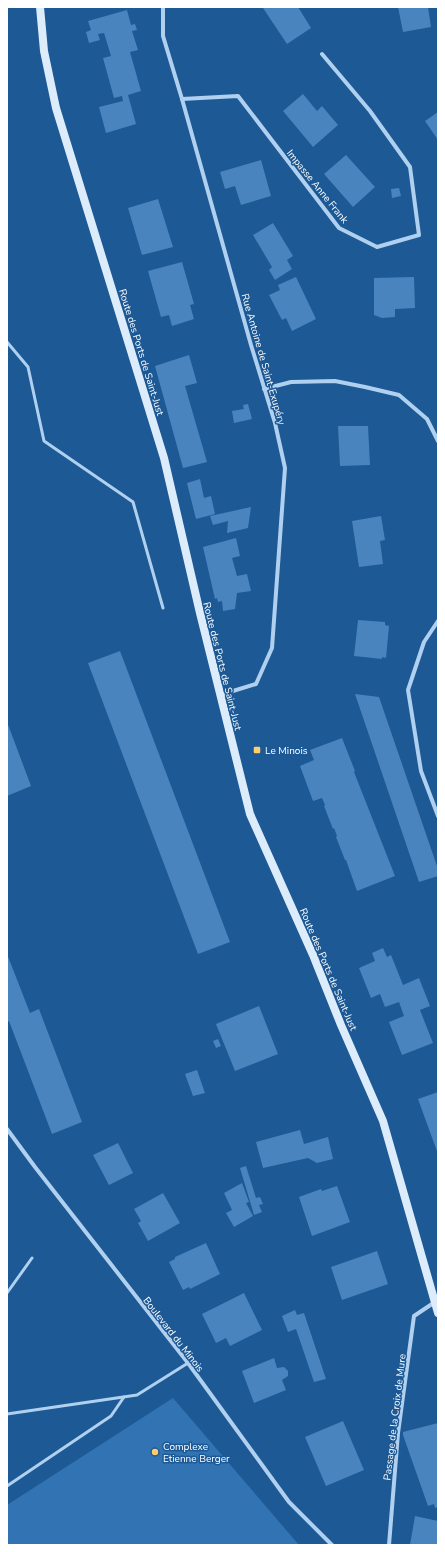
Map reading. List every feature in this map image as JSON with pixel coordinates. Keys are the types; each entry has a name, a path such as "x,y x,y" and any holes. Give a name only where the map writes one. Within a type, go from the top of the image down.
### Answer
{"main road":[{"name":"Route des Ports de Saint-Just","path":"40,7 44,51 56,108 164,458 220,695 250,814 313,955 341,1026 383,1121 438,1313"}],"street":[{"name":"Rue Antoine de Saint-Exupéry","path":"163,7 163,36 251,346 275,423 285,468 272,648 256,684 220,695"},
{"name":"Impasse Anne Frank","path":"182,99 238,96 339,228 377,247 419,235 410,167 370,111 322,54"},
{"path":"264,389 291,382 335,381 399,396 427,419 438,441"},
{"path":"438,621 424,642 408,690 421,772 438,816"},
{"name":"Boulevard du Minois","path":"7,1128 35,1167 188,1363 289,1502 332,1545"},
{"name":"Passage de la Croix de Mure","path":"388,1545 398,1433 414,1316 434,1302"}],"lane":[{"path":"7,342 28,367 44,441 133,502 163,608"},
{"path":"7,1293 32,1258"},
{"path":"7,1414 137,1396 188,1363"},
{"path":"7,1486 111,1416 125,1397"}],"shaded area":[{"name":"Complexe Etienne Berger","path":"173,1398 299,1545 7,1545 7,1505"}],"building":[{"path":"298,7 311,28 287,44 263,8"},
{"path":"398,7 428,7 431,27 403,32"},
{"path":"127,10 131,25 135,24 137,30 132,31 138,50 130,52 141,91 128,95 136,124 106,133 99,107 123,101 122,96 114,98 103,58 111,56 104,33 98,34 100,40 89,43 86,32 91,30 88,21"},
{"path":"303,94 317,111 322,106 338,125 313,147 283,111"},
{"path":"438,112 438,140 425,121"},
{"path":"346,155 375,187 353,207 324,174"},
{"path":"261,160 271,196 241,205 235,186 225,189 220,172"},
{"path":"399,188 401,196 392,198 391,189"},
{"path":"158,199 173,247 142,255 128,208"},
{"path":"273,223 293,256 287,260 292,269 275,280 269,270 272,267 253,235"},
{"path":"182,262 194,304 190,305 194,319 172,326 169,315 161,317 148,271"},
{"path":"296,277 316,319 292,331 286,318 282,320 269,295 280,290 278,285"},
{"path":"414,277 415,308 395,309 395,317 382,318 374,315 374,278"},
{"path":"189,355 197,383 185,386 207,462 183,468 155,366"},
{"path":"248,404 252,419 234,423 232,411 244,409 243,405"},
{"path":"338,426 368,426 370,465 340,466"},
{"path":"200,479 204,498 211,496 215,514 196,519 187,483"},
{"path":"251,507 248,528 227,533 228,521 213,525 210,516"},
{"path":"381,516 385,540 380,541 383,564 359,567 352,521"},
{"path":"236,538 240,556 232,558 237,576 247,574 251,591 237,593 235,609 223,611 222,601 218,602 217,598 215,599 203,547"},
{"path":"358,620 385,622 385,625 389,626 386,658 382,657 382,659 354,656"},
{"path":"120,651 230,942 198,954 88,663"},
{"path":"355,694 379,697 438,869 438,876 419,882"},
{"path":"7,722 31,786 7,796"},
{"path":"342,738 395,876 357,891 322,798 313,801 300,766 314,760 310,750"},
{"path":"383,948 387,957 391,955 403,985 419,978 430,1006 420,1010 433,1043 402,1055 389,1022 404,1016 399,1002 385,1007 380,994 371,998 359,968 375,961 372,953"},
{"path":"7,954 30,1013 39,1009 82,1122 52,1134 9,1021 7,1022"},
{"path":"259,1006 278,1054 235,1071 216,1024"},
{"path":"218,1039 221,1046 216,1048 213,1041"},
{"path":"197,1070 205,1093 193,1096 185,1074"},
{"path":"438,1092 438,1154 418,1099"},
{"path":"300,1130 304,1144 328,1137 333,1159 317,1163 308,1158 263,1168 256,1142"},
{"path":"118,1143 133,1173 109,1185 93,1155"},
{"path":"246,1166 256,1198 260,1197 263,1204 259,1205 262,1212 254,1215 240,1168"},
{"path":"242,1183 249,1202 246,1203 253,1216 234,1227 226,1213 232,1210 224,1193"},
{"path":"337,1186 350,1222 312,1236 299,1197 321,1189 322,1191"},
{"path":"163,1193 180,1223 148,1241 138,1223 141,1221 134,1209"},
{"path":"206,1243 220,1274 190,1289 189,1287 183,1290 169,1262 175,1259 175,1257"},
{"path":"377,1251 388,1284 342,1300 331,1267"},
{"path":"244,1293 262,1330 230,1346 226,1338 216,1343 202,1314"},
{"path":"295,1310 297,1315 304,1313 326,1379 314,1382 296,1329 288,1332 282,1316"},
{"path":"274,1358 277,1368 284,1367 288,1371 288,1376 282,1380 286,1390 254,1403 242,1371"},
{"path":"343,1421 364,1470 326,1486 305,1437"},
{"path":"438,1423 438,1507 435,1508 434,1504 428,1506 403,1432"},
{"path":"415,1516 438,1521 438,1545 410,1545"}],"place":[{"name":"Le Minois","path":"257,750"},
{"name":"Complexe Etienne Berger","path":"155,1452"}]}
